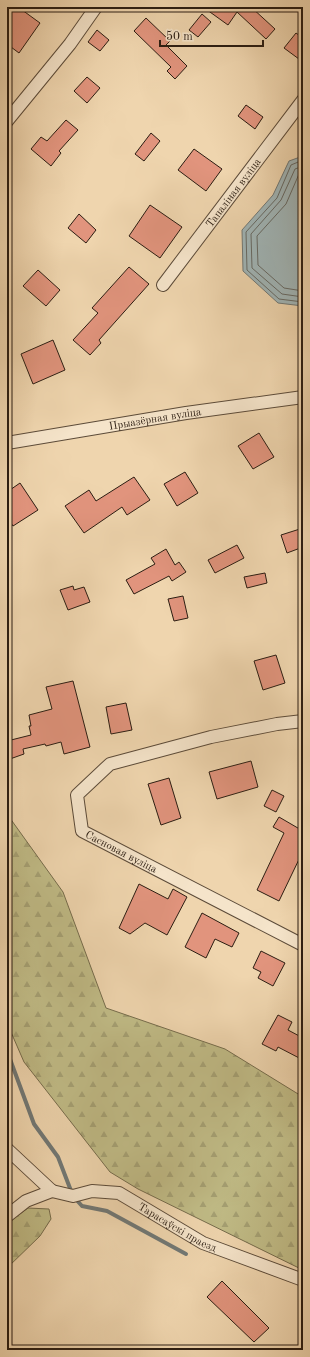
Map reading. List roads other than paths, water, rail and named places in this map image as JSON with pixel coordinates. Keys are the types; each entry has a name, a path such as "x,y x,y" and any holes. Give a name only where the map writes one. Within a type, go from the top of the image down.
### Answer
{"street":[{"path":"7,121 70,44 96,7"},
{"name":"Тапаліная вуліца","path":"163,285 303,100"},
{"name":"Прыазёрная вуліца","path":"7,443 303,397"},
{"name":"Сасновая вуліца","path":"303,722 277,724 211,737 110,764 76,795 82,831 303,945"},
{"path":"7,1149 52,1191 26,1201 7,1216"},
{"name":"Тарасаўскі праезд","path":"52,1191 73,1196 92,1191 119,1193 204,1243 303,1280"}],"water":[{"path":"303,156 303,306 278,303 243,271 242,230 273,195 289,161"}],"waterway":[{"path":"7,1051 34,1124 58,1157 73,1196 82,1206 107,1211 186,1254"}]}
